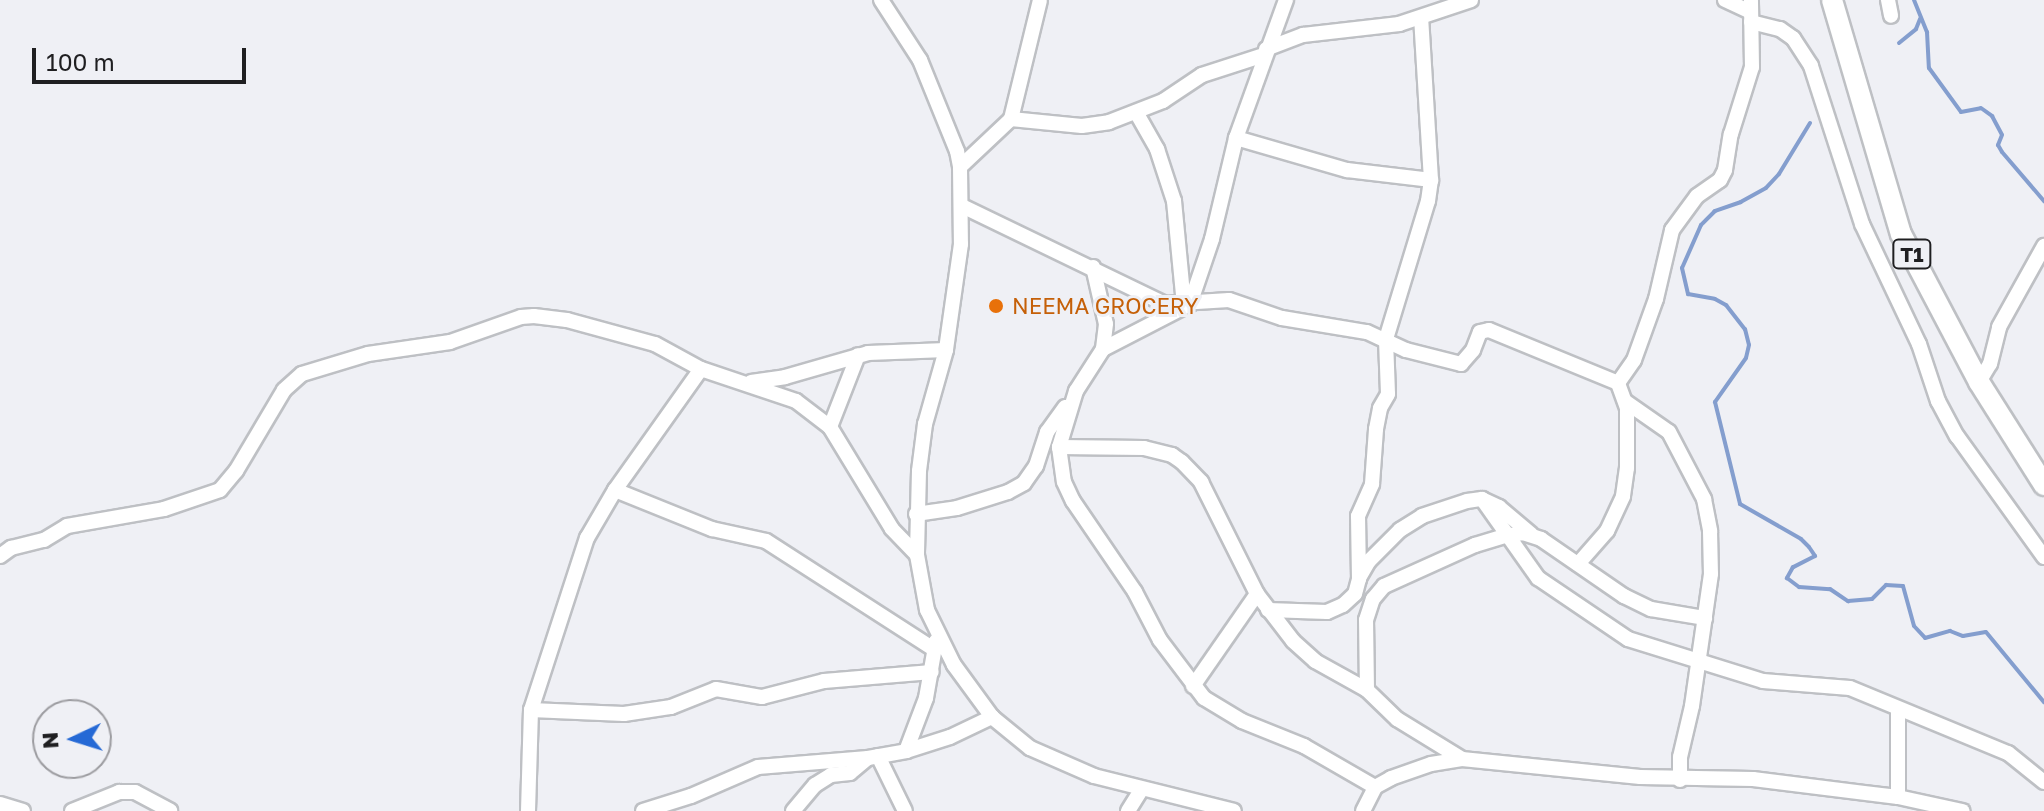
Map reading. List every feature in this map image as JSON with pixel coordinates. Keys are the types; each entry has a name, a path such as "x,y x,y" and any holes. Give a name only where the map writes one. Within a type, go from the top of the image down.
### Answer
{"highway":[{"name":"T1","path":"1832,0 1901,234 1979,382 2044,485"}],"street":[{"path":"881,0 920,60 957,151 960,167 961,244 946,350 925,424 916,514 917,555 927,610 954,665 992,717 1030,748 1094,776 1234,811"},
{"path":"960,167 1011,119 1040,0"},
{"path":"1103,349 1187,304 1212,239 1236,138 1286,0"},
{"path":"1011,119 1082,126 1109,122 1163,101 1202,75 1303,35 1376,28 1421,18 1471,0"},
{"path":"1725,0 1750,11 1793,38 1811,66 1862,224 1919,344 1938,401 1965,447 2044,557"},
{"path":"1888,0 1891,16"},
{"path":"1618,383 1634,360 1653,309 1672,230 1697,196 1720,180 1725,170 1739,105 1750,78 1750,11"},
{"path":"1359,579 1358,516 1372,484 1376,429 1380,408 1388,394 1390,377 1386,339 1428,201 1431,180 1421,18"},
{"path":"1136,112 1157,149 1174,201 1187,304"},
{"path":"1236,138 1347,170 1431,180"},
{"path":"962,206 1031,242 1093,267 1165,304 1229,300 1282,318 1331,323 1386,339 1406,350 1461,364 1473,350 1480,332 1489,330 1618,383 1626,402 1627,468 1623,496 1607,531 1578,564"},
{"path":"1979,382 1990,364 1999,327 2044,246"},
{"path":"916,514 982,501 1024,483 1036,466 1047,432 1103,349 1106,324 1093,267"},
{"path":"0,556 11,548 44,540 67,526 145,513 210,496 220,490 236,471 272,407 291,381 314,369 368,354 450,342 521,317 534,316 567,320 641,340 701,369 796,401 830,427 892,529 917,555"},
{"path":"741,384 785,377 858,355 946,350"},
{"path":"830,427 858,355"},
{"path":"528,811 531,710 587,538 615,490 701,369"},
{"path":"1076,391 1059,447 1064,482 1073,501 1135,592 1160,640 1193,686 1218,709 1304,746 1375,787"},
{"path":"1626,402 1669,432 1704,499 1710,531 1711,574 1680,780"},
{"path":"1059,447 1144,448 1172,455 1182,462 1201,482 1257,594 1315,661 1367,690 1397,719 1462,759"},
{"path":"615,490 712,529 766,541 935,650"},
{"path":"1482,499 1505,536 1538,578 1628,639 1763,681 1850,688 2008,753 2044,782"},
{"path":"1268,610 1327,612 1343,605 1355,594 1369,561 1400,530 1443,508 1482,499 1499,507 1531,534 1624,596 1651,609 1705,618"},
{"path":"1367,690 1366,620 1373,599 1384,586 1475,545 1505,536 1531,534"},
{"path":"1193,686 1257,594"},
{"path":"906,751 932,672 938,633"},
{"path":"531,710 636,713 671,707 716,689 762,697 824,681 932,672"},
{"path":"1898,709 1898,797"},
{"path":"643,811 691,796 758,767 873,757 906,751 950,737 992,717"},
{"path":"793,811 815,785 831,775 850,773 873,757"},
{"path":"873,757 905,811"},
{"path":"1363,811 1375,787 1407,771 1462,759 1680,780 1753,779 1898,797 1962,811"},
{"path":"1128,811 1141,790"},
{"path":"72,811 119,792 135,792 170,811"},
{"path":"0,804 23,811"}],"waterway":[{"path":"1914,0 1927,32 1929,68 1961,112 1981,108 1992,116 2002,135 1998,145 2002,152 2044,201"},
{"path":"1899,43 1916,29 1920,19"},
{"path":"1810,123 1779,174 1766,188 1741,202 1715,211 1701,225 1682,268 1688,294 1715,299 1726,305 1745,329 1749,345 1746,358 1715,402 1740,504 1801,539 1809,547 1815,556 1793,567 1787,578 1799,587 1830,589 1848,601 1872,599 1886,585 1903,586 1914,626 1925,638 1950,631 1963,636 1986,632 2044,702"}],"place":[{"name":"NEEMA GROCERY","path":"996,306"}]}
